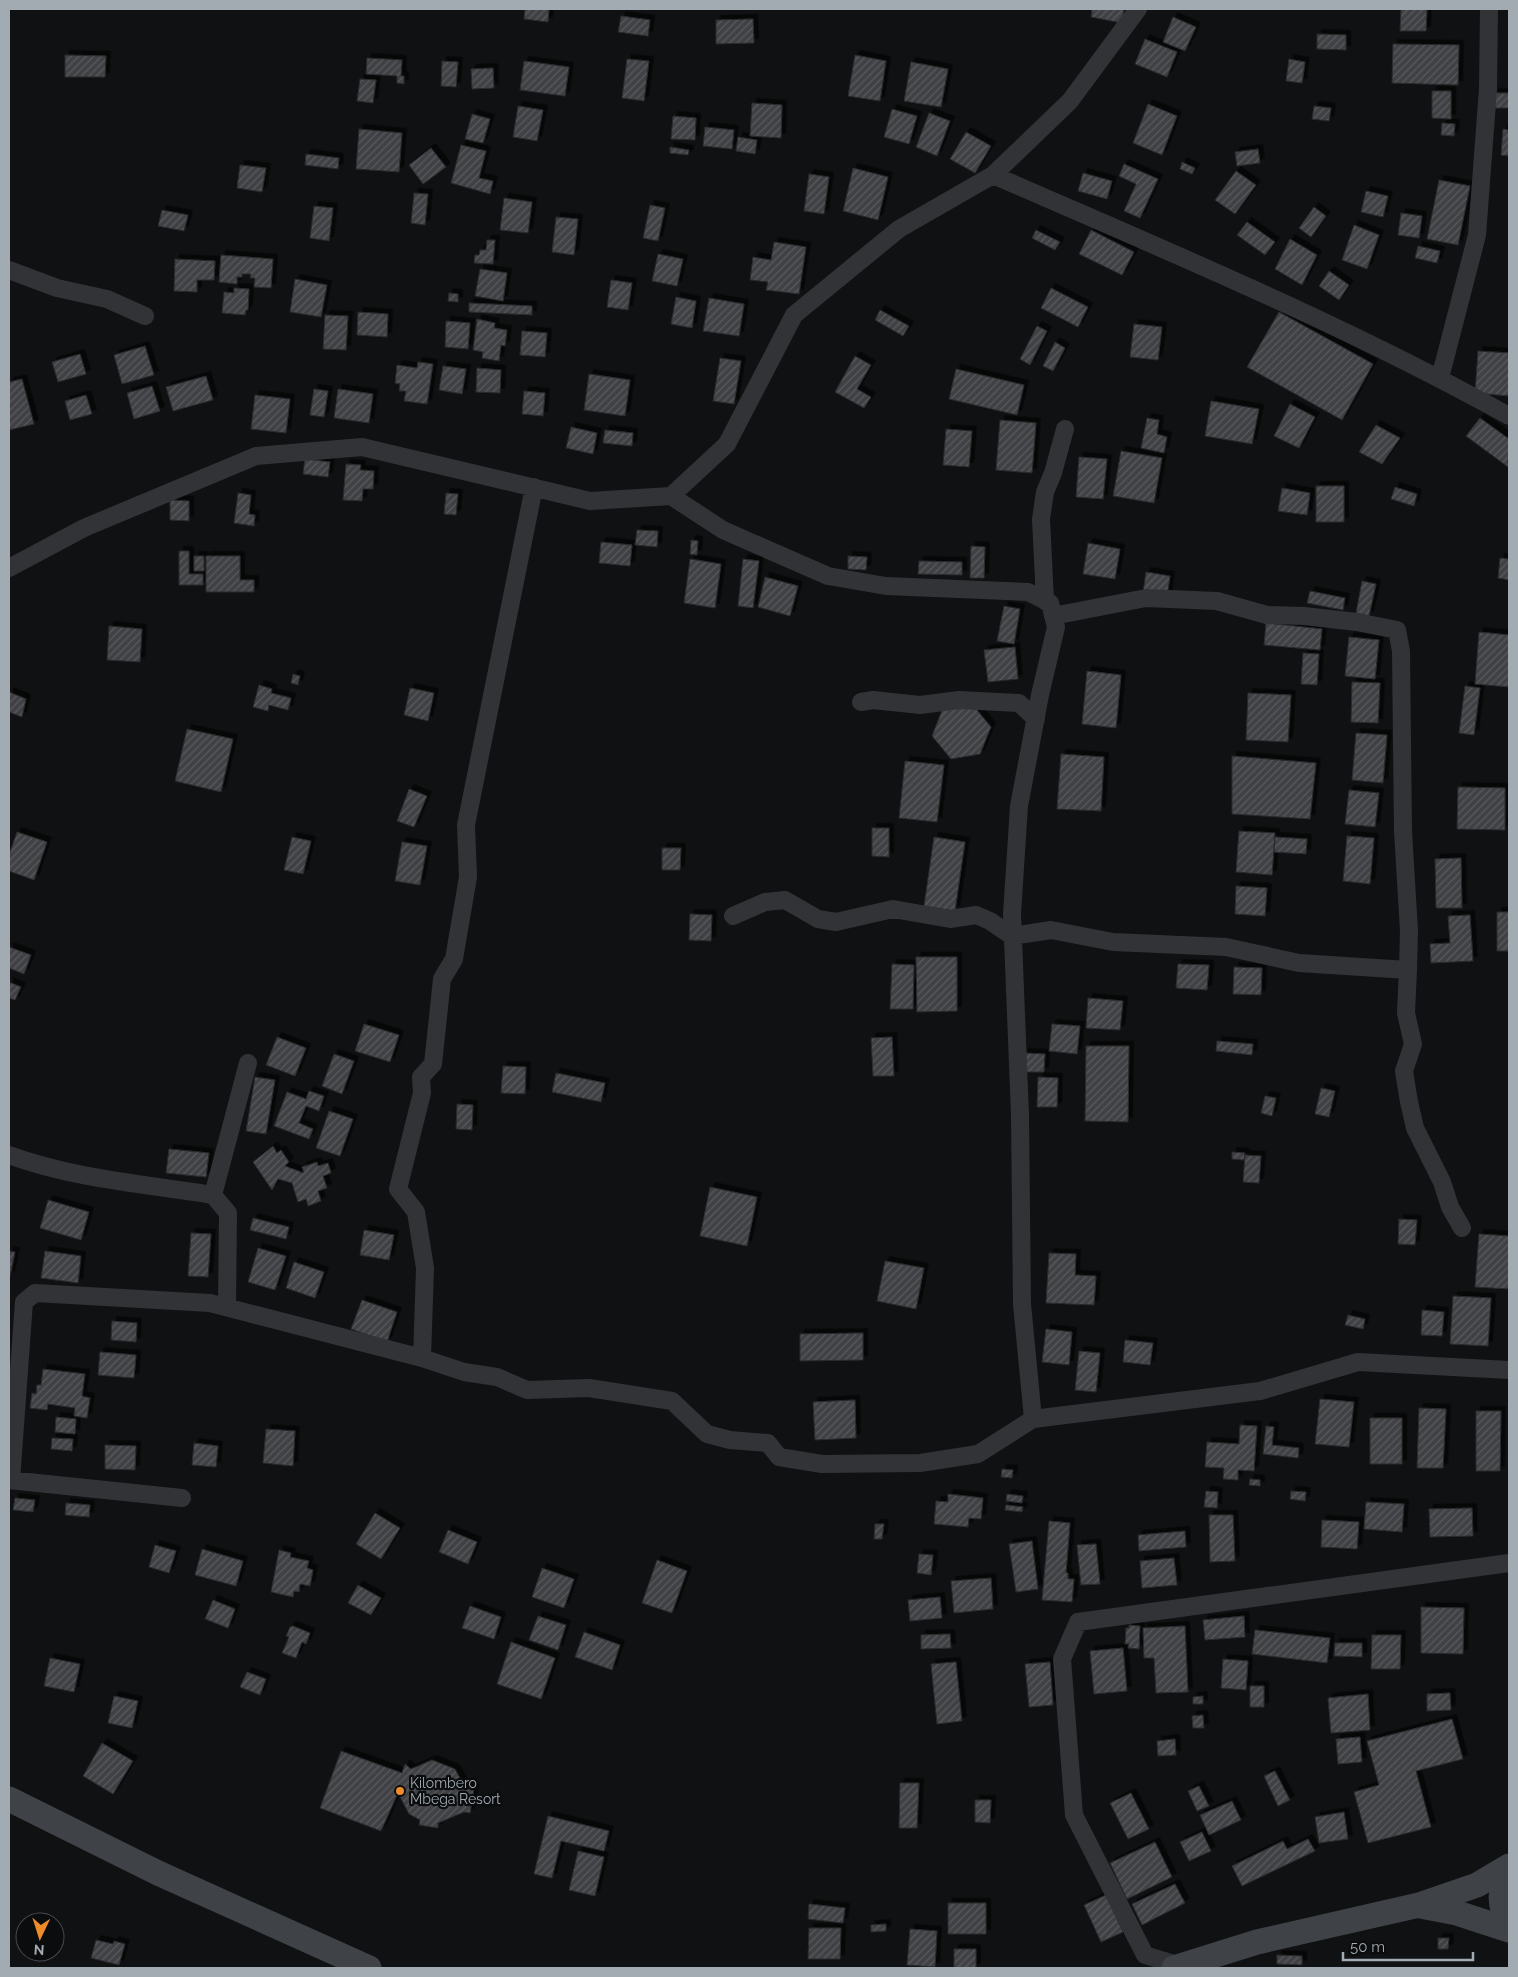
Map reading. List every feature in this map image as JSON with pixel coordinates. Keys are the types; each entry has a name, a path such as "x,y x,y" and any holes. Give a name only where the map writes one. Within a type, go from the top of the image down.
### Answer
{"main road":[{"path":"9,1799 158,1872 369,1968"},
{"path":"1178,1967 1257,1942 1419,1906 1476,1885 1509,1866"},
{"path":"1509,1871 1504,1882 1501,1901 1509,1922"},
{"path":"1419,1906 1457,1913 1509,1930"}],"street":[{"path":"671,496 727,444 794,316 899,229 993,175 1070,101 1138,9"},
{"path":"1440,378 1477,235 1488,89 1489,9"},
{"path":"993,175 1328,322 1440,378 1509,416"},
{"path":"9,270 57,288 108,299 145,316"},
{"path":"1033,1419 1022,1304 1020,1115 1012,936 1019,806 1056,627 1049,608 1041,519 1045,492 1065,429"},
{"path":"9,568 84,528 256,456 362,446 590,501 671,496 723,530 828,576 886,586 1028,592 1049,608 1146,598 1217,601 1267,615 1313,617 1397,630 1401,652 1403,830 1409,932 1406,1012 1413,1044 1404,1071 1415,1128 1442,1182 1450,1208 1462,1228"},
{"path":"422,1358 425,1268 416,1212 398,1188 422,1093 422,1077 433,1064 442,979 454,959 468,877 466,825 534,488"},
{"path":"861,702 873,700 920,705 959,700 1019,703 1036,719"},
{"path":"733,916 765,902 785,900 818,919 836,922 893,909 950,919 976,915 990,921 1012,936 1051,930 1112,942 1226,947 1298,963 1408,970"},
{"path":"213,1195 248,1063"},
{"path":"9,1155 38,1165 88,1176 213,1195 228,1213 227,1308"},
{"path":"182,1498 10,1480 24,1302 35,1293 210,1303 422,1358 464,1372 497,1377 527,1390 589,1388 672,1401 707,1434 730,1440 768,1443 779,1457 822,1464 920,1463 978,1454 1033,1419 1260,1391 1358,1362 1509,1370"},
{"path":"1178,1967 1145,1955 1074,1815 1062,1659 1078,1622 1509,1563"}],"building":[{"path":"525,9 549,9 548,22 524,19"},
{"path":"1092,9 1124,9 1122,23 1091,17"},
{"path":"1401,9 1427,9 1426,31 1400,31"},
{"path":"621,16 650,20 648,36 618,32"},
{"path":"1173,17 1196,27 1185,51 1163,42"},
{"path":"753,19 754,43 716,44 716,20"},
{"path":"1317,34 1346,35 1346,50 1317,49"},
{"path":"1145,39 1177,52 1167,77 1135,64"},
{"path":"1393,44 1459,45 1458,85 1392,83"},
{"path":"65,55 106,56 105,77 65,77"},
{"path":"855,55 886,61 880,101 848,96"},
{"path":"367,58 402,60 401,76 404,76 404,84 397,83 397,76 366,74"},
{"path":"627,59 649,61 644,101 622,98"},
{"path":"1289,59 1305,62 1302,83 1286,81"},
{"path":"442,61 458,62 456,87 441,86"},
{"path":"524,61 569,67 565,96 520,90"},
{"path":"911,62 948,69 941,107 904,101"},
{"path":"493,68 494,88 472,89 471,69"},
{"path":"360,79 376,80 373,103 357,101"},
{"path":"1432,91 1451,91 1451,119 1432,118"},
{"path":"1494,93 1509,93 1509,108 1494,108"},
{"path":"752,103 782,105 781,138 750,136"},
{"path":"1148,104 1177,116 1162,155 1133,143"},
{"path":"518,106 543,110 537,141 513,137"},
{"path":"1314,106 1331,108 1329,121 1312,119"},
{"path":"892,109 917,116 909,144 884,137"},
{"path":"929,113 950,121 937,156 916,147"},
{"path":"472,114 490,119 483,143 465,139"},
{"path":"673,116 696,118 695,140 671,139"},
{"path":"1442,123 1455,124 1454,136 1441,135"},
{"path":"705,127 734,130 732,149 703,146"},
{"path":"359,129 402,133 399,172 356,169"},
{"path":"1503,129 1509,130 1509,156 1501,155"},
{"path":"966,132 991,146 975,173 950,159"},
{"path":"738,137 757,140 755,154 736,151"},
{"path":"461,145 486,151 479,178 493,181 490,194 451,183"},
{"path":"670,147 689,150 688,155 670,153"},
{"path":"431,148 446,167 423,184 409,165"},
{"path":"1258,149 1260,163 1237,166 1235,152"},
{"path":"306,154 339,158 338,169 305,165"},
{"path":"1182,162 1195,168 1192,174 1180,169"},
{"path":"1124,164 1158,179 1140,218 1124,211 1136,184 1119,176"},
{"path":"240,165 266,168 262,192 237,188"},
{"path":"853,168 888,177 878,220 843,211"},
{"path":"1236,171 1256,185 1235,214 1215,200"},
{"path":"1083,173 1112,181 1107,199 1078,191"},
{"path":"809,174 829,177 824,214 804,211"},
{"path":"1439,180 1470,186 1458,245 1427,239"},
{"path":"1366,191 1388,196 1383,217 1361,212"},
{"path":"414,193 428,194 425,225 411,223"},
{"path":"504,198 532,202 528,233 500,230"},
{"path":"650,205 665,208 658,241 643,238"},
{"path":"314,206 333,208 329,241 310,238"},
{"path":"1314,207 1326,216 1311,237 1299,228"},
{"path":"162,210 188,215 184,231 158,226"},
{"path":"1401,213 1422,216 1419,238 1398,235"},
{"path":"556,217 578,219 574,255 552,252"},
{"path":"1247,222 1275,242 1265,255 1237,235"},
{"path":"1354,225 1379,235 1367,269 1342,260"},
{"path":"1036,230 1060,242 1055,250 1032,238"},
{"path":"1091,230 1134,252 1122,275 1079,254"},
{"path":"1290,239 1317,255 1302,285 1275,269"},
{"path":"487,240 495,240 493,264 474,263 475,255 479,255 480,250 486,250"},
{"path":"774,242 806,247 799,294 766,290 768,282 750,280 753,257 771,260"},
{"path":"1418,246 1440,251 1437,263 1415,258"},
{"path":"658,254 683,259 677,286 652,281"},
{"path":"221,255 273,259 271,288 254,287 255,278 250,278 251,274 242,274 242,277 237,277 237,284 219,282"},
{"path":"175,259 215,261 214,280 197,280 197,292 174,291"},
{"path":"480,269 507,273 503,301 475,296"},
{"path":"1329,271 1349,285 1339,300 1319,286"},
{"path":"295,279 327,285 321,317 290,312"},
{"path":"611,280 632,283 628,310 607,307"},
{"path":"234,288 249,289 248,310 246,310 245,315 222,313 224,292 234,293"},
{"path":"1051,288 1088,307 1078,327 1041,308"},
{"path":"449,293 458,294 458,302 448,301"},
{"path":"676,297 696,301 692,328 671,324"},
{"path":"709,298 744,304 739,336 703,331"},
{"path":"469,303 532,306 532,315 469,312"},
{"path":"880,310 909,326 903,336 875,320"},
{"path":"358,312 388,314 387,337 357,335"},
{"path":"1279,312 1373,364 1342,420 1247,367"},
{"path":"325,315 348,316 346,350 323,349"},
{"path":"477,319 495,323 494,328 507,330 505,346 501,345 499,361 482,358 483,352 473,350"},
{"path":"446,321 470,323 468,349 445,347"},
{"path":"1134,324 1162,327 1158,360 1130,357"},
{"path":"1037,326 1047,331 1030,365 1020,359"},
{"path":"522,331 547,333 545,357 520,355"},
{"path":"1055,342 1065,348 1053,371 1043,366"},
{"path":"145,346 154,375 122,384 114,355"},
{"path":"1478,351 1509,353 1509,396 1475,393"},
{"path":"80,354 86,374 58,382 52,362"},
{"path":"855,356 871,365 857,389 871,397 864,408 835,392"},
{"path":"720,358 741,361 734,404 713,401"},
{"path":"418,362 433,364 427,404 404,401 406,391 399,391 400,384 395,383 397,365 417,368"},
{"path":"443,366 466,369 462,394 439,390"},
{"path":"477,368 501,370 500,393 476,392"},
{"path":"956,369 1024,385 1017,415 949,399"},
{"path":"589,374 630,380 625,416 584,410"},
{"path":"206,376 213,400 173,411 166,387"},
{"path":"22,379 34,424 9,430 9,382"},
{"path":"152,386 160,411 134,419 127,393"},
{"path":"314,389 328,391 324,417 310,415"},
{"path":"338,389 373,394 369,423 334,418"},
{"path":"524,391 545,393 543,416 522,414"},
{"path":"86,395 92,414 70,420 65,401"},
{"path":"255,395 290,399 286,433 251,429"},
{"path":"1211,401 1259,409 1252,444 1205,436"},
{"path":"1290,404 1315,417 1299,448 1274,436"},
{"path":"1147,418 1159,420 1157,434 1167,437 1164,453 1141,448"},
{"path":"1480,418 1509,439 1508,467 1466,436"},
{"path":"1000,420 1036,423 1032,473 996,470"},
{"path":"1376,425 1400,438 1382,464 1359,452"},
{"path":"571,427 597,433 593,454 566,448"},
{"path":"946,429 972,431 969,467 943,465"},
{"path":"605,430 633,433 632,446 603,443"},
{"path":"1121,451 1162,458 1154,503 1113,496"},
{"path":"1079,457 1107,459 1103,499 1076,497"},
{"path":"305,459 330,462 328,477 303,474"},
{"path":"346,464 361,465 360,470 374,471 373,489 363,489 362,501 343,500"},
{"path":"1316,486 1344,486 1344,522 1316,522"},
{"path":"1395,487 1417,494 1414,506 1391,499"},
{"path":"1282,488 1310,493 1307,515 1278,511"},
{"path":"238,493 251,495 249,514 255,515 254,526 234,523"},
{"path":"446,493 458,494 456,515 444,514"},
{"path":"170,500 189,501 189,521 170,520"},
{"path":"637,530 658,531 657,547 635,545"},
{"path":"691,540 698,541 697,555 690,554"},
{"path":"601,542 632,545 630,566 599,563"},
{"path":"1088,543 1120,549 1115,579 1083,574"},
{"path":"971,546 985,547 984,578 970,578"},
{"path":"179,551 189,551 189,574 203,574 203,585 179,585"},
{"path":"194,556 204,556 204,571 194,571"},
{"path":"206,556 240,556 240,580 254,580 254,592 206,592"},
{"path":"848,556 867,557 866,570 848,569"},
{"path":"1500,558 1509,559 1509,580 1498,578"},
{"path":"690,559 721,564 715,608 684,603"},
{"path":"743,559 759,561 753,608 738,606"},
{"path":"919,561 962,562 962,575 918,574"},
{"path":"1146,572 1170,576 1167,597 1143,593"},
{"path":"765,577 798,586 790,616 758,607"},
{"path":"1362,581 1376,584 1369,616 1356,613"},
{"path":"1310,591 1345,598 1343,610 1307,603"},
{"path":"1004,606 1020,609 1014,644 997,641"},
{"path":"1266,623 1322,629 1320,650 1264,645"},
{"path":"109,626 142,629 140,662 107,660"},
{"path":"1479,632 1509,635 1509,687 1475,684"},
{"path":"1349,637 1379,640 1375,679 1345,676"},
{"path":"1015,647 1018,679 988,682 984,650"},
{"path":"1303,653 1319,654 1317,685 1301,684"},
{"path":"1087,671 1121,675 1116,728 1082,724"},
{"path":"293,674 300,676 298,685 291,683"},
{"path":"1352,682 1380,683 1378,723 1351,722"},
{"path":"259,685 272,689 271,693 291,698 288,710 269,705 268,711 253,707"},
{"path":"1465,686 1480,688 1474,735 1459,733"},
{"path":"410,688 434,693 428,721 404,715"},
{"path":"9,692 26,699 22,717 9,712"},
{"path":"1248,693 1291,695 1288,742 1246,740"},
{"path":"972,704 991,727 980,754 951,759 932,736 943,708"},
{"path":"187,729 233,739 221,792 175,781"},
{"path":"1356,733 1387,735 1383,783 1352,780"},
{"path":"1061,754 1104,757 1101,811 1057,809"},
{"path":"1232,756 1316,763 1310,819 1232,814"},
{"path":"905,761 944,765 937,822 899,818"},
{"path":"1458,787 1505,788 1505,830 1457,829"},
{"path":"409,789 427,796 414,827 397,821"},
{"path":"1349,790 1379,793 1375,827 1345,824"},
{"path":"872,828 889,828 889,857 872,856"},
{"path":"1239,831 1275,833 1272,875 1236,872"},
{"path":"17,832 47,842 34,880 9,871 9,855"},
{"path":"1347,836 1374,838 1370,884 1343,881"},
{"path":"292,837 311,841 303,874 284,870"},
{"path":"934,837 965,842 955,911 924,906"},
{"path":"1275,837 1307,839 1306,854 1274,852"},
{"path":"402,842 427,846 420,885 395,881"},
{"path":"662,848 681,848 680,870 662,870"},
{"path":"1461,858 1462,908 1436,908 1435,859"},
{"path":"1236,886 1267,888 1265,916 1235,914"},
{"path":"1497,912 1509,912 1509,951 1497,951"},
{"path":"690,914 712,915 711,941 689,940"},
{"path":"1470,915 1473,961 1431,963 1430,944 1450,943 1448,916"},
{"path":"9,947 31,955 24,974 9,968"},
{"path":"916,957 957,957 957,1011 917,1012"},
{"path":"892,964 914,965 913,1009 890,1009"},
{"path":"1178,964 1209,965 1207,990 1176,988"},
{"path":"1234,967 1262,968 1261,995 1233,994"},
{"path":"9,982 21,987 15,1000 9,998"},
{"path":"1088,998 1123,1001 1120,1030 1086,1028"},
{"path":"364,1024 399,1035 390,1062 355,1051"},
{"path":"1052,1024 1080,1026 1077,1054 1049,1051"},
{"path":"277,1037 306,1048 295,1076 266,1065"},
{"path":"892,1037 894,1076 873,1076 871,1038"},
{"path":"1217,1041 1253,1044 1252,1055 1216,1051"},
{"path":"1086,1046 1129,1046 1128,1122 1085,1121"},
{"path":"1024,1053 1045,1054 1044,1072 1023,1072"},
{"path":"334,1054 354,1061 342,1094 322,1086"},
{"path":"503,1066 526,1067 525,1094 501,1093"},
{"path":"556,1073 605,1083 601,1102 552,1092"},
{"path":"255,1077 275,1080 266,1134 246,1131"},
{"path":"1038,1077 1058,1078 1057,1107 1037,1107"},
{"path":"1321,1088 1335,1091 1329,1117 1315,1114"},
{"path":"309,1091 324,1096 319,1111 306,1106 299,1123 313,1129 309,1139 274,1126 287,1092 306,1099"},
{"path":"1265,1096 1276,1098 1272,1116 1261,1113"},
{"path":"457,1104 473,1105 472,1130 456,1129"},
{"path":"329,1111 353,1119 340,1156 316,1148"},
{"path":"273,1146 277,1153 281,1150 289,1162 285,1166 300,1173 304,1172 302,1167 317,1162 318,1166 328,1163 331,1173 323,1176 327,1188 318,1191 321,1201 308,1206 306,1199 298,1202 292,1183 278,1179 272,1190 253,1162"},
{"path":"169,1149 209,1153 206,1177 166,1173"},
{"path":"1232,1152 1245,1153 1244,1160 1232,1159"},
{"path":"1245,1155 1261,1156 1259,1183 1243,1182"},
{"path":"710,1187 757,1197 747,1246 700,1236"},
{"path":"48,1200 89,1212 81,1240 40,1228"},
{"path":"253,1218 289,1227 286,1239 250,1230"},
{"path":"1399,1219 1417,1220 1415,1245 1398,1244"},
{"path":"364,1230 394,1235 389,1260 360,1255"},
{"path":"191,1233 211,1234 208,1277 188,1276"},
{"path":"1479,1234 1509,1236 1509,1289 1475,1287"},
{"path":"258,1248 286,1256 275,1290 248,1282"},
{"path":"9,1251 15,1252 10,1276 9,1276"},
{"path":"45,1251 81,1256 78,1283 41,1278"},
{"path":"1049,1253 1076,1254 1075,1275 1096,1276 1094,1305 1046,1303"},
{"path":"885,1261 924,1268 916,1309 877,1301"},
{"path":"294,1262 324,1272 315,1298 286,1288"},
{"path":"1453,1296 1491,1298 1488,1346 1450,1344"},
{"path":"362,1300 397,1312 387,1342 351,1329"},
{"path":"1422,1310 1444,1312 1442,1336 1421,1335"},
{"path":"1348,1315 1365,1319 1363,1329 1345,1325"},
{"path":"112,1321 137,1323 136,1342 111,1340"},
{"path":"1046,1329 1072,1332 1069,1365 1042,1362"},
{"path":"863,1333 863,1360 800,1361 800,1334"},
{"path":"1125,1340 1153,1343 1150,1365 1123,1362"},
{"path":"1079,1351 1100,1353 1096,1392 1075,1390"},
{"path":"100,1352 136,1355 134,1378 98,1375"},
{"path":"43,1369 85,1374 82,1396 90,1398 87,1418 74,1416 75,1408 48,1404 47,1410 30,1408 32,1393 36,1394 37,1385 41,1385"},
{"path":"1320,1399 1354,1402 1349,1447 1315,1444"},
{"path":"855,1400 856,1438 815,1440 813,1402"},
{"path":"1419,1408 1446,1409 1443,1468 1417,1468"},
{"path":"1476,1411 1501,1411 1500,1471 1476,1471"},
{"path":"56,1417 76,1419 75,1434 55,1432"},
{"path":"1370,1418 1402,1418 1402,1464 1370,1464"},
{"path":"1240,1425 1257,1426 1254,1471 1238,1470 1238,1480 1223,1479 1224,1468 1205,1467 1207,1442 1239,1444"},
{"path":"1266,1426 1274,1427 1272,1445 1299,1448 1298,1458 1263,1454"},
{"path":"266,1429 295,1431 293,1466 263,1463"},
{"path":"52,1438 73,1439 72,1451 51,1449"},
{"path":"194,1443 218,1446 216,1467 192,1465"},
{"path":"105,1445 136,1446 135,1470 105,1469"},
{"path":"1002,1469 1013,1470 1012,1478 1001,1477"},
{"path":"1250,1479 1260,1480 1260,1486 1249,1485"},
{"path":"1206,1491 1218,1492 1217,1508 1204,1507"},
{"path":"1291,1491 1306,1492 1305,1501 1290,1499"},
{"path":"948,1494 983,1498 981,1519 969,1518 968,1527 934,1524 936,1501 948,1502"},
{"path":"1007,1494 1023,1496 1022,1503 1006,1501"},
{"path":"15,1498 35,1500 33,1512 13,1510"},
{"path":"1366,1502 1404,1504 1402,1532 1364,1529"},
{"path":"66,1503 90,1505 89,1517 65,1515"},
{"path":"1006,1505 1023,1507 1022,1512 1005,1510"},
{"path":"1472,1508 1473,1536 1430,1537 1429,1509"},
{"path":"375,1513 400,1528 381,1559 356,1544"},
{"path":"1209,1515 1233,1515 1235,1561 1210,1562"},
{"path":"1322,1520 1359,1522 1357,1549 1321,1547"},
{"path":"1049,1521 1070,1523 1066,1573 1068,1573 1068,1579 1074,1579 1072,1602 1042,1600"},
{"path":"875,1524 884,1524 882,1539 874,1539"},
{"path":"448,1530 477,1542 468,1564 439,1552"},
{"path":"1185,1531 1186,1547 1139,1551 1138,1535"},
{"path":"1032,1541 1038,1589 1016,1592 1009,1544"},
{"path":"1096,1544 1100,1584 1081,1585 1077,1545"},
{"path":"155,1545 176,1551 169,1573 149,1567"},
{"path":"202,1549 243,1561 236,1586 195,1575"},
{"path":"279,1550 291,1553 290,1557 309,1561 307,1568 313,1570 310,1586 300,1584 299,1592 294,1591 293,1597 271,1592"},
{"path":"919,1554 933,1555 931,1575 917,1573"},
{"path":"1174,1558 1177,1585 1142,1588 1140,1561"},
{"path":"657,1560 687,1571 672,1613 642,1603"},
{"path":"542,1568 574,1579 564,1608 532,1597"},
{"path":"991,1578 993,1609 954,1613 951,1581"},
{"path":"358,1585 381,1598 371,1615 348,1603"},
{"path":"940,1597 942,1618 910,1621 908,1600"},
{"path":"213,1600 235,1609 228,1628 205,1619"},
{"path":"470,1606 501,1617 494,1639 462,1628"},
{"path":"1421,1607 1464,1608 1463,1654 1421,1653"},
{"path":"538,1616 566,1625 558,1650 529,1640"},
{"path":"1244,1616 1245,1637 1205,1640 1203,1620"},
{"path":"1129,1625 1140,1626 1139,1649 1128,1648 1129,1644 1125,1644 1126,1628 1129,1628"},
{"path":"293,1626 310,1633 306,1644 302,1642 296,1658 282,1653 289,1637 286,1636 290,1627"},
{"path":"1185,1626 1188,1692 1156,1693 1154,1658 1144,1658 1143,1628"},
{"path":"1255,1630 1330,1638 1327,1663 1252,1654"},
{"path":"584,1632 620,1645 612,1670 575,1657"},
{"path":"950,1634 951,1648 921,1649 921,1635"},
{"path":"1372,1635 1401,1635 1400,1669 1371,1669"},
{"path":"511,1642 555,1658 541,1699 497,1684"},
{"path":"1335,1643 1362,1643 1362,1657 1334,1656"},
{"path":"1123,1648 1127,1691 1094,1694 1090,1651"},
{"path":"50,1658 80,1664 74,1692 44,1686"},
{"path":"1223,1659 1248,1661 1246,1690 1221,1688"},
{"path":"956,1662 962,1721 937,1724 931,1664"},
{"path":"1050,1662 1053,1705 1029,1707 1025,1664"},
{"path":"247,1672 266,1679 260,1695 240,1687"},
{"path":"1250,1686 1264,1686 1264,1707 1250,1707"},
{"path":"1450,1693 1451,1710 1427,1711 1427,1694"},
{"path":"1368,1694 1370,1730 1331,1733 1328,1698"},
{"path":"114,1696 138,1701 132,1728 108,1723"},
{"path":"1203,1696 1203,1704 1193,1704 1193,1697"},
{"path":"1203,1715 1204,1728 1193,1728 1192,1716"},
{"path":"1452,1719 1463,1759 1416,1771 1431,1827 1368,1843 1354,1792 1379,1785 1367,1741"},
{"path":"1360,1737 1362,1762 1338,1764 1336,1739"},
{"path":"1175,1739 1176,1755 1158,1756 1157,1741"},
{"path":"102,1743 133,1761 113,1794 83,1776"},
{"name":"Kilombero Mbega Resort","path":"341,1751 402,1773 405,1764 411,1769 432,1760 455,1769 466,1789 474,1789 470,1813 464,1812 438,1823 438,1828 419,1825 420,1820 409,1814 398,1793 381,1831 320,1808"},
{"path":"1275,1771 1290,1800 1278,1806 1264,1776"},
{"path":"900,1783 919,1783 917,1828 899,1828"},
{"path":"1199,1786 1209,1806 1197,1811 1188,1791"},
{"path":"1131,1793 1149,1829 1128,1839 1110,1803"},
{"path":"975,1800 991,1800 990,1823 975,1822"},
{"path":"1232,1801 1241,1820 1209,1835 1200,1815"},
{"path":"1344,1812 1348,1839 1319,1843 1315,1817"},
{"path":"548,1816 609,1831 604,1851 561,1841 552,1878 534,1874"},
{"path":"1202,1832 1211,1851 1189,1861 1180,1842"},
{"path":"1308,1839 1315,1851 1242,1886 1232,1866 1283,1841 1287,1849"},
{"path":"1155,1842 1172,1877 1127,1899 1110,1863"},
{"path":"578,1851 604,1857 595,1896 569,1890"},
{"path":"1175,1884 1185,1903 1142,1925 1132,1904"},
{"path":"1106,1895 1123,1932 1101,1942 1084,1905"},
{"path":"948,1903 986,1903 986,1934 948,1934"},
{"path":"809,1904 845,1908 843,1923 808,1919"},
{"path":"886,1924 886,1931 871,1932 871,1925"},
{"path":"809,1928 841,1928 840,1959 808,1959"},
{"path":"910,1929 937,1931 935,1967 907,1965"},
{"path":"1438,1938 1449,1938 1448,1949 1438,1949"},
{"path":"96,1940 113,1944 114,1941 125,1944 119,1965 91,1958"},
{"path":"954,1949 976,1949 976,1968 954,1968"},
{"path":"1277,1955 1302,1956 1302,1965 1277,1964"}],"place":[{"name":"Kilombero Mbega Resort","path":"400,1791"}]}
